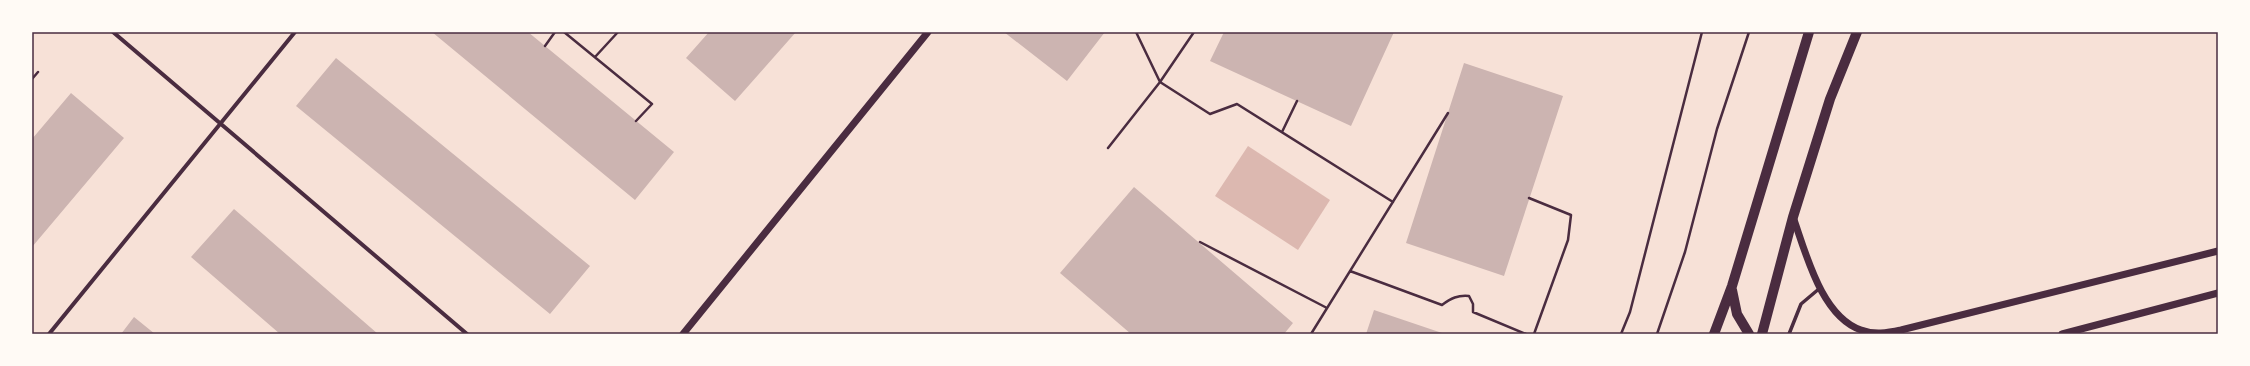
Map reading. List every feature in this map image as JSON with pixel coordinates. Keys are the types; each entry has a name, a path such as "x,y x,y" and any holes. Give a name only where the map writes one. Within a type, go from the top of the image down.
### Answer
{"main road":[{"path":"1714,334 1732,286 1809,32"},
{"path":"1762,334 1794,217 1830,99 1857,32"},
{"path":"1732,286 1732,294 1737,314 1749,334"}],"street":[{"path":"113,32 467,334"},
{"path":"49,334 295,32"},
{"path":"683,334 928,32"},
{"path":"1794,217 1821,287 1831,306 1841,318 1851,325 1874,333 1886,333 2218,251"},
{"path":"1789,334 1801,304 1821,287"},
{"path":"2062,334 2218,293"}],"path":[{"path":"545,46 555,32"},
{"path":"564,32 652,104 636,121"},
{"path":"595,57 618,32"},
{"path":"1136,32 1160,82 1210,114 1238,104 1393,202"},
{"path":"1108,148 1160,82 1194,32"},
{"path":"1621,334 1630,312 1702,32"},
{"path":"1657,334 1685,252 1717,129 1750,32"},
{"path":"32,79 38,72"},
{"path":"1282,132 1297,101"},
{"path":"1311,334 1448,113"},
{"path":"1529,198 1571,215 1568,240 1534,334"},
{"path":"1200,242 1327,308"},
{"path":"1350,271 1442,305 1450,298 1461,295 1469,296 1473,304 1473,312 1526,334"}],"shaded area":[{"path":"1248,146 1330,200 1298,250 1215,196"}],"building":[{"path":"432,32 528,32 674,152 635,200"},
{"path":"709,32 796,32 735,101 686,58"},
{"path":"1004,32 1105,32 1067,81"},
{"path":"1224,32 1394,32 1351,126 1210,61"},
{"path":"336,58 590,266 550,314 296,106"},
{"path":"1464,63 1563,96 1504,276 1406,243"},
{"path":"71,93 124,138 32,247 32,139"},
{"path":"1134,187 1293,323 1284,334 1131,334 1060,273"},
{"path":"234,209 378,334 280,334 191,257"},
{"path":"1374,310 1445,334 1366,334"},
{"path":"134,317 155,334 121,334"}]}
